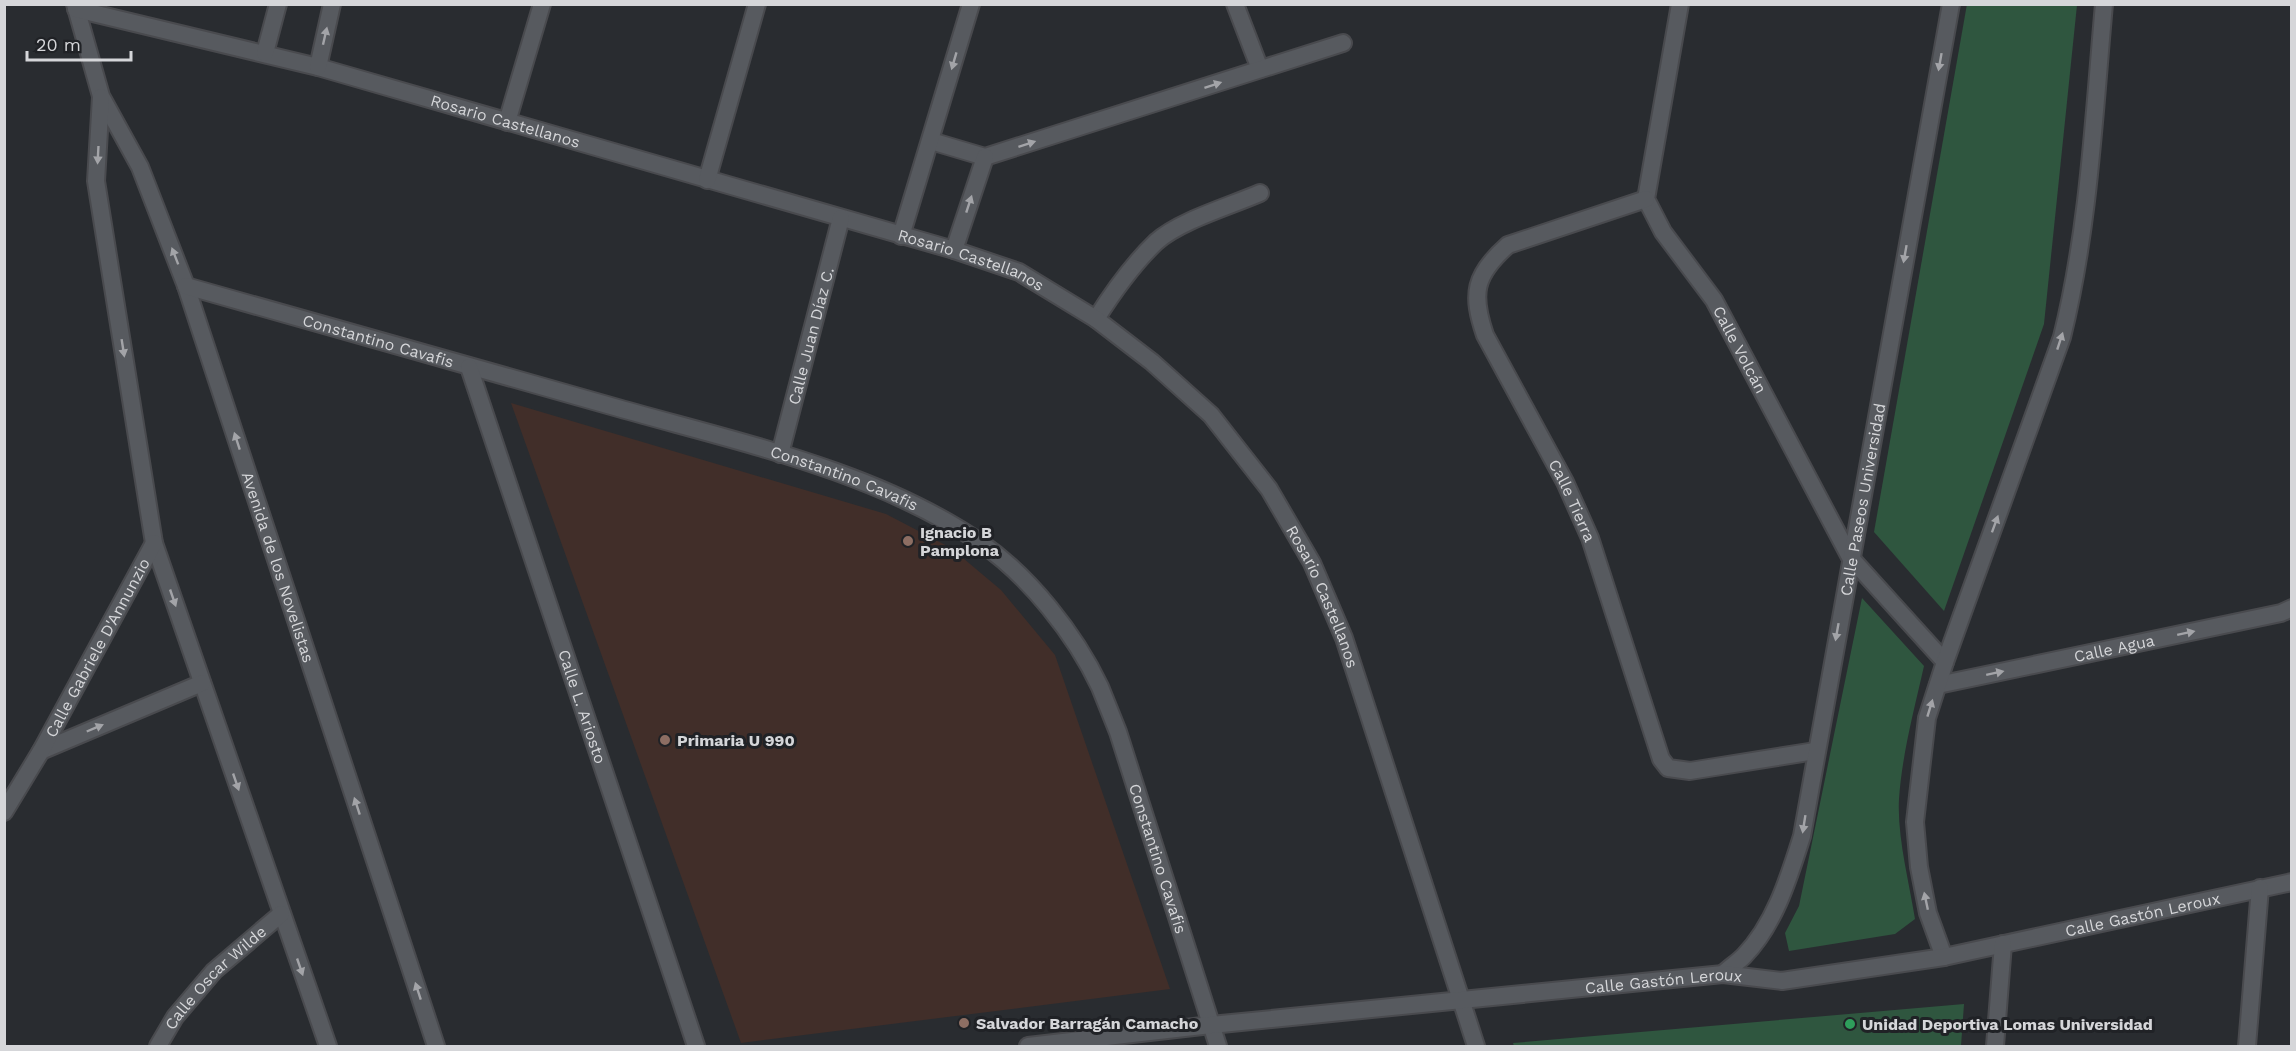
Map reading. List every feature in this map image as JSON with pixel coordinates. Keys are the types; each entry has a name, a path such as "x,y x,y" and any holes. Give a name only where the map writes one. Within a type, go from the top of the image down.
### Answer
{"street":[{"path":"266,53 278,4"},
{"path":"318,67 332,4"},
{"path":"507,122 542,4"},
{"path":"707,180 757,4"},
{"path":"901,236 971,4"},
{"path":"1235,4 1260,69"},
{"path":"1646,199 1680,4"},
{"name":"Calle Paseos Universidad","path":"1722,974 1744,956 1762,933 1789,878 1802,836 1815,751 1951,4"},
{"path":"1944,957 1928,913 1919,867 1915,822 1927,718 2062,337 2074,288 2083,226 2104,4"},
{"name":"Rosario Castellanos","path":"76,7 318,67 954,250 1019,272 1096,319 1152,362 1211,415 1269,489 1312,563 1344,638 1476,1047"},
{"name":"Avenida de los Novelistas","path":"76,7 101,96 140,166 186,286 436,1047"},
{"path":"931,141 985,157 1343,43"},
{"name":"Avenida de los Novelistas","path":"101,96 96,181 154,543 328,1047"},
{"path":"954,250 985,157"},
{"path":"1096,319 1113,293 1157,242 1181,226 1260,193"},
{"name":"Calle Volcán","path":"1646,199 1663,232 1714,300 1850,557 1945,662"},
{"name":"Calle Tierra","path":"1646,199 1508,245 1493,259 1482,276 1476,293 1478,315 1485,335 1565,482 1590,538 1661,759 1668,768 1690,771 1815,751"},
{"name":"Calle Juan Díaz C.","path":"780,454 842,218"},
{"name":"Constantino Cavafis","path":"186,286 780,454 880,489 928,510 982,544 1034,589 1072,640 1099,685 1218,1047"},
{"name":"Calle L. Ariosto","path":"469,367 696,1047"},
{"name":"Calle Gabriele D'Annunzio","path":"4,812 41,751 154,543"},
{"name":"Calle Agua","path":"1938,686 2292,609"},
{"name":"Calle Gabriele D'Annunzio","path":"41,751 202,684"},
{"name":"Calle Gastón Leroux","path":"1028,1047 1212,1024 1722,974 1782,981 1944,957 2292,882"},
{"path":"2247,1047 2260,888"},
{"name":"Calle Oscar Wilde","path":"158,1047 175,1017 214,971 281,914"},
{"path":"1995,1047 2002,944"}],"shaded area":[{"path":"511,403 886,514 951,548 1001,590 1055,655 1170,989 741,1043"}],"green space":[{"path":"1967,4 2077,5 2044,324 1944,611 1874,532"},
{"path":"1862,598 1924,666 1912,716 1899,799 1902,844 1915,919 1895,934 1789,951 1785,933 1799,906"},
{"name":"Unidad Deportiva Lomas Universidad","path":"1964,1004 1961,1046 1514,1046 1513,1043"}],"place":[{"name":"Ignacio B Pamplona","path":"908,541"},
{"name":"Primaria U 990","path":"665,740"},
{"name":"Salvador Barragán Camacho","path":"964,1023"},
{"name":"Unidad Deportiva Lomas Universidad","path":"1850,1024"}]}
